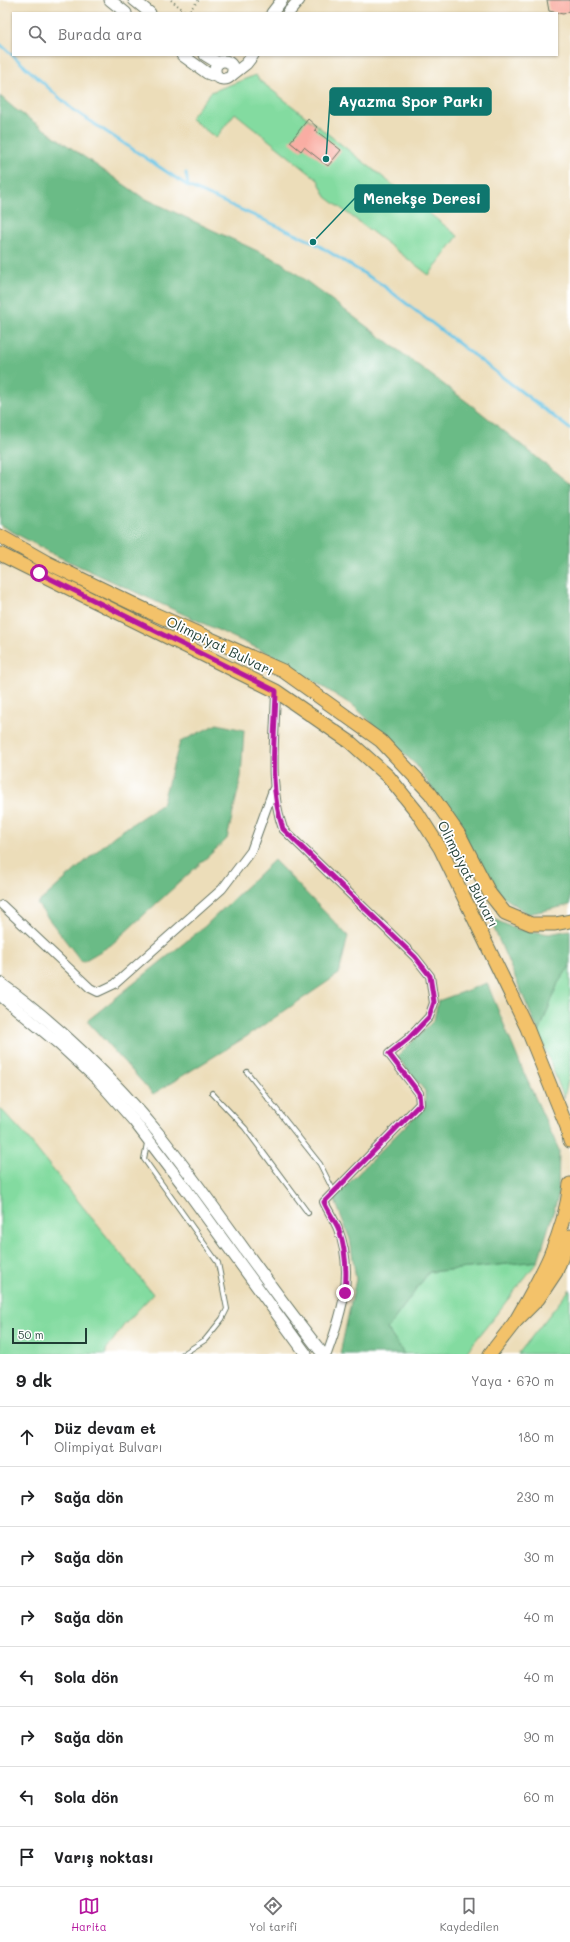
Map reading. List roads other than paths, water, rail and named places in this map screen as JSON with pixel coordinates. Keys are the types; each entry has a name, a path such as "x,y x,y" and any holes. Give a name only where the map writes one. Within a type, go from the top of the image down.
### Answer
{"main road":[{"name":"Olimpiyat Bulvarı","path":"0,536 46,562 150,612 283,671 381,741 398,758 430,793 460,836 490,894 505,913 531,924 555,924 570,921"},
{"name":"Olimpiyat Bulvarı","path":"0,554 276,691 350,742 388,776 417,812 440,848 527,1028 562,1114 570,1141"},
{"path":"515,1322 542,1276 562,1228 570,1184"},
{"path":"490,1354 515,1322 538,1299 556,1272 570,1236"}],"street":[{"path":"110,0 125,12"},
{"path":"134,0 149,12"},
{"path":"273,12 282,0"},
{"path":"289,12 299,0"},
{"path":"183,56 207,74 220,78 232,75 246,64 252,56"},
{"path":"208,56 232,67 232,75"},
{"path":"220,78 216,72 216,66 235,56"},
{"path":"276,691 274,788 276,811 283,829 415,957 430,976 434,1002 429,1017 408,1039 389,1054 419,1093 420,1104 324,1202 339,1231 346,1264 343,1308 327,1354"},
{"path":"2,905 90,988 98,992 106,990 115,984 222,889 236,873 251,851 274,788"},
{"path":"0,983 36,1012 92,1062 157,1133 323,1354"},
{"path":"0,995 58,1043 98,1080 148,1138 306,1354"}],"lane":[{"path":"247,1072 320,1164 334,1192"},
{"path":"212,1092 245,1128 308,1213"},
{"path":"148,1138 144,1160 218,1263 227,1309 222,1319 205,1340 183,1354"}],"waterway":[{"path":"0,44 12,55"},
{"path":"13,56 72,109 188,186 313,242 381,284 570,429"},
{"path":"186,173 188,185"}],"place":[{"name":"Ayazma Spor Parkı","path":"326,159"},
{"name":"Menekşe Deresi","path":"313,242"}]}
